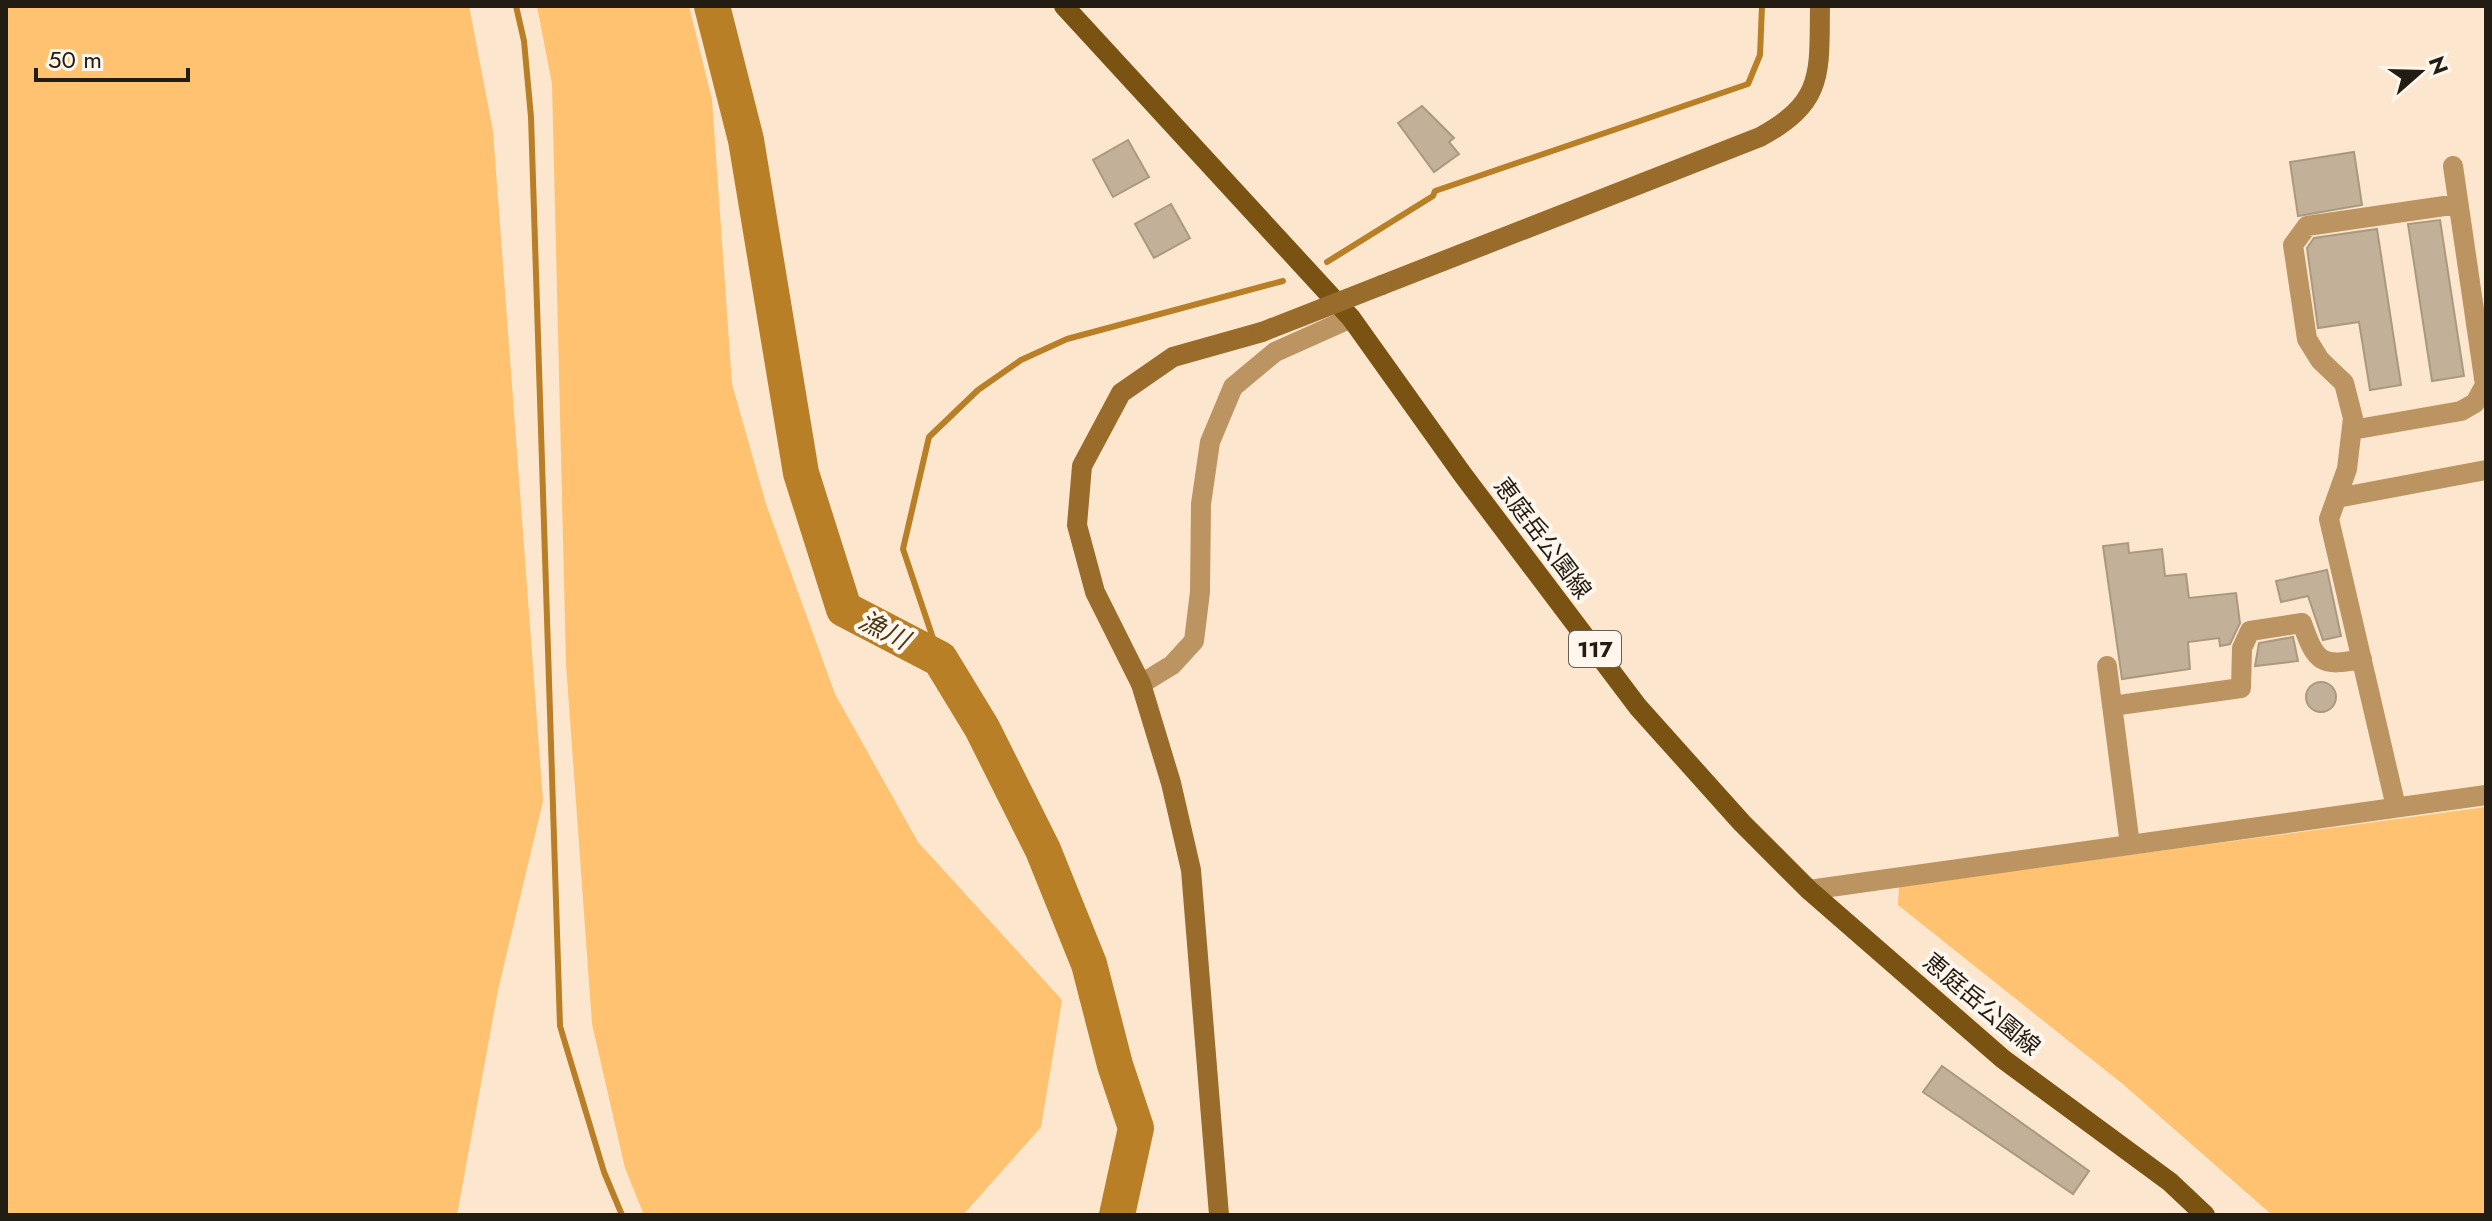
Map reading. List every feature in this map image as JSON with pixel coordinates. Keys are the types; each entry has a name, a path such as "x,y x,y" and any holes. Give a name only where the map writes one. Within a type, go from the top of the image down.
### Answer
{"main road":[{"name":"恵庭岳公園線","path":"1064,6 1351,318 1463,475 1638,707 1742,823 1809,890 2003,1059 2170,1182 2205,1215"}],"street":[{"path":"1219,1215 1191,870 1171,783 1141,684 1095,592 1077,525 1082,466 1121,393 1173,357 1262,332 1760,137 1782,125 1798,111 1815,87 1820,6"},
{"path":"2352,430 2461,411 2475,403 2485,385 2453,166"},
{"path":"2396,807 2329,519 2347,469 2353,418 2344,383 2320,360 2307,339 2293,245 2307,226 2458,204"},
{"path":"1141,684 1172,665 1194,641 1200,592 1201,504 1210,442 1233,387 1275,352 1351,318"},
{"path":"2337,498 2486,470"},
{"path":"2112,706 2241,688 2242,648 2250,631 2302,623 2318,658 2331,665 2362,659"},
{"path":"2107,666 2130,845"},
{"path":"1809,890 2486,795"}],"shaded area":[{"path":"6,6 469,6 493,131 543,801 498,990 457,1215 6,1215"},
{"path":"537,6 689,6 712,100 732,384 766,504 835,694 918,842 1062,1000 1041,1127 963,1215 644,1215 625,1168 592,1024 566,664 552,84"},
{"path":"2486,807 2486,1215 2272,1215 2124,1085 1898,905 1899,886"}],"building":[{"path":"1422,106 1454,138 1449,142 1459,154 1434,172 1398,123"},
{"path":"1128,140 1149,177 1113,197 1093,160"},
{"path":"2354,152 2362,205 2298,216 2290,162"},
{"path":"1171,204 1190,238 1154,258 1135,224"},
{"path":"2440,220 2464,376 2432,381 2408,224"},
{"path":"2377,229 2401,385 2370,390 2359,322 2318,328 2307,248 2314,238"},
{"path":"2128,543 2129,553 2162,549 2165,576 2186,574 2189,598 2236,593 2240,623 2230,644 2220,646 2219,638 2188,642 2190,669 2122,679 2103,546"},
{"path":"2327,570 2341,636 2323,640 2308,596 2281,602 2276,581"},
{"path":"2293,637 2298,661 2255,666 2259,643"},
{"path":"2321,682 2332,686 2336,697 2332,708 2321,712 2310,708 2306,697 2310,686"},
{"path":"1942,1066 2089,1171 2073,1194 1923,1092"}],"waterway":[{"path":"516,6 524,41 531,117 560,1026 604,1172 622,1215"},
{"name":"漁川","path":"712,6 746,140 801,473 844,609 940,659 982,728 1043,850 1089,964 1115,1065 1136,1128 1117,1215"},
{"path":"1327,262 1433,196 1435,191 1748,84 1760,55 1762,6"},
{"path":"940,659 903,549 929,437 978,390 1021,360 1067,339 1283,281"}]}
